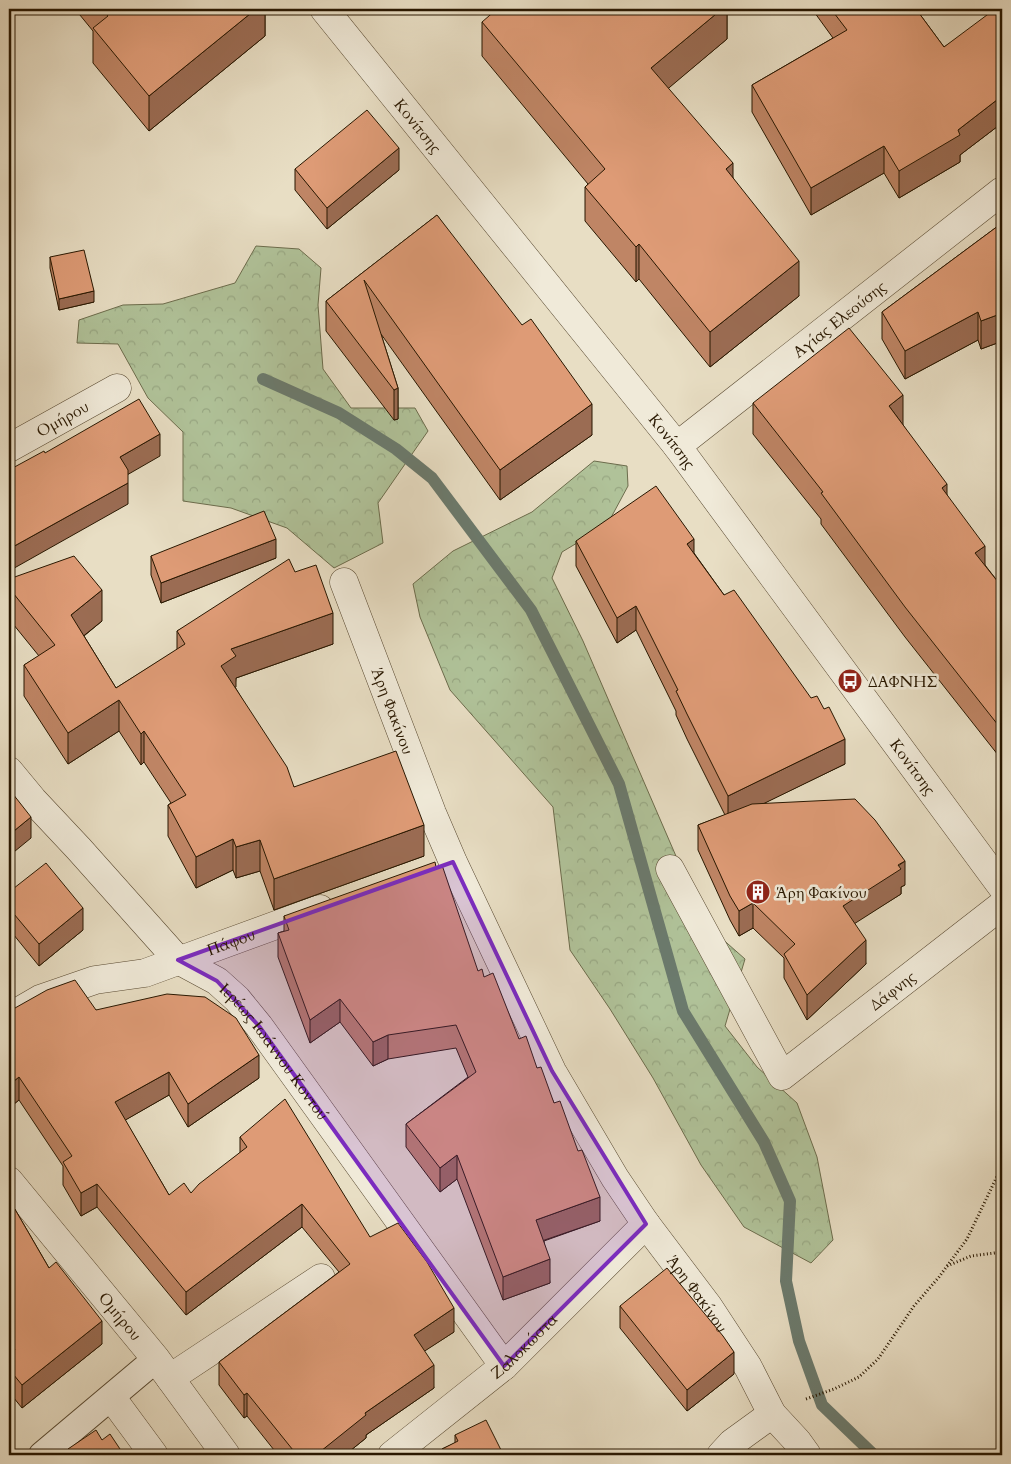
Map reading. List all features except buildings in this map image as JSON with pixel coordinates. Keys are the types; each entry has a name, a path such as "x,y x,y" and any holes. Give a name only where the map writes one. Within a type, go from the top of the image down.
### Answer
{"street":[{"name":"Κονίτσης","path":"324,9 677,446 1002,887"},
{"name":"Αγίας Ελεούσης","path":"677,446 1002,191"},
{"name":"Ομήρου","path":"9,448 117,388"},
{"name":"Άρη Φακίνου","path":"344,582 419,781 453,862 552,1071 615,1178 646,1224 708,1306 748,1367 772,1414 797,1440 807,1455"},
{"name":"Ιερέως Ιωάννου Κοντού","path":"9,771 178,960 218,981 237,999 259,1026 504,1366"},
{"path":"425,872 453,862"},
{"name":"Δάφνης","path":"670,869 782,1076 1002,905"},
{"name":"Πάφου","path":"9,1017 40,999 95,980 145,972 343,901"},
{"name":"Ομήρου","path":"9,1181 163,1369 226,1455"},
{"name":"Ζαλοκώστα","path":"392,1455 504,1366 646,1224"},
{"path":"42,1455 112,1398 321,1278"},
{"path":"112,1398 154,1455"},
{"path":"721,1455 732,1443 772,1414"}],"path":[{"path":"802,1401 859,1377 878,1359 914,1306 967,1239 1002,1166"},
{"path":"947,1266 971,1256 1002,1252"}],"highlighted area":[{"path":"453,862 552,1071 646,1224 504,1366 259,1026 217,981 178,960"}],"green space":[{"path":"256,246 299,249 321,268 318,305 323,369 351,408 415,408 428,431 378,503 383,543 334,568 287,528 231,508 183,501 183,432 148,398 118,344 77,343 79,320 123,305 163,304 235,283"},
{"path":"594,461 627,466 628,486 607,525 562,552 552,578 583,641 682,870 711,929 745,959 725,1026 757,1067 797,1103 817,1157 833,1240 811,1263 744,1227 701,1165 653,1078 570,950 553,807 450,690 420,617 413,584 453,551 532,512"}],"waterway":[{"path":"263,379 339,413 396,449 432,478 531,610 619,784 683,1011 764,1142 790,1201 786,1281 799,1341 822,1405 874,1455"}],"place":[{"name":"ΔΑΦΝΗΣ","path":"850,681"},
{"name":"Άρη Φακίνου","path":"758,892"}]}
